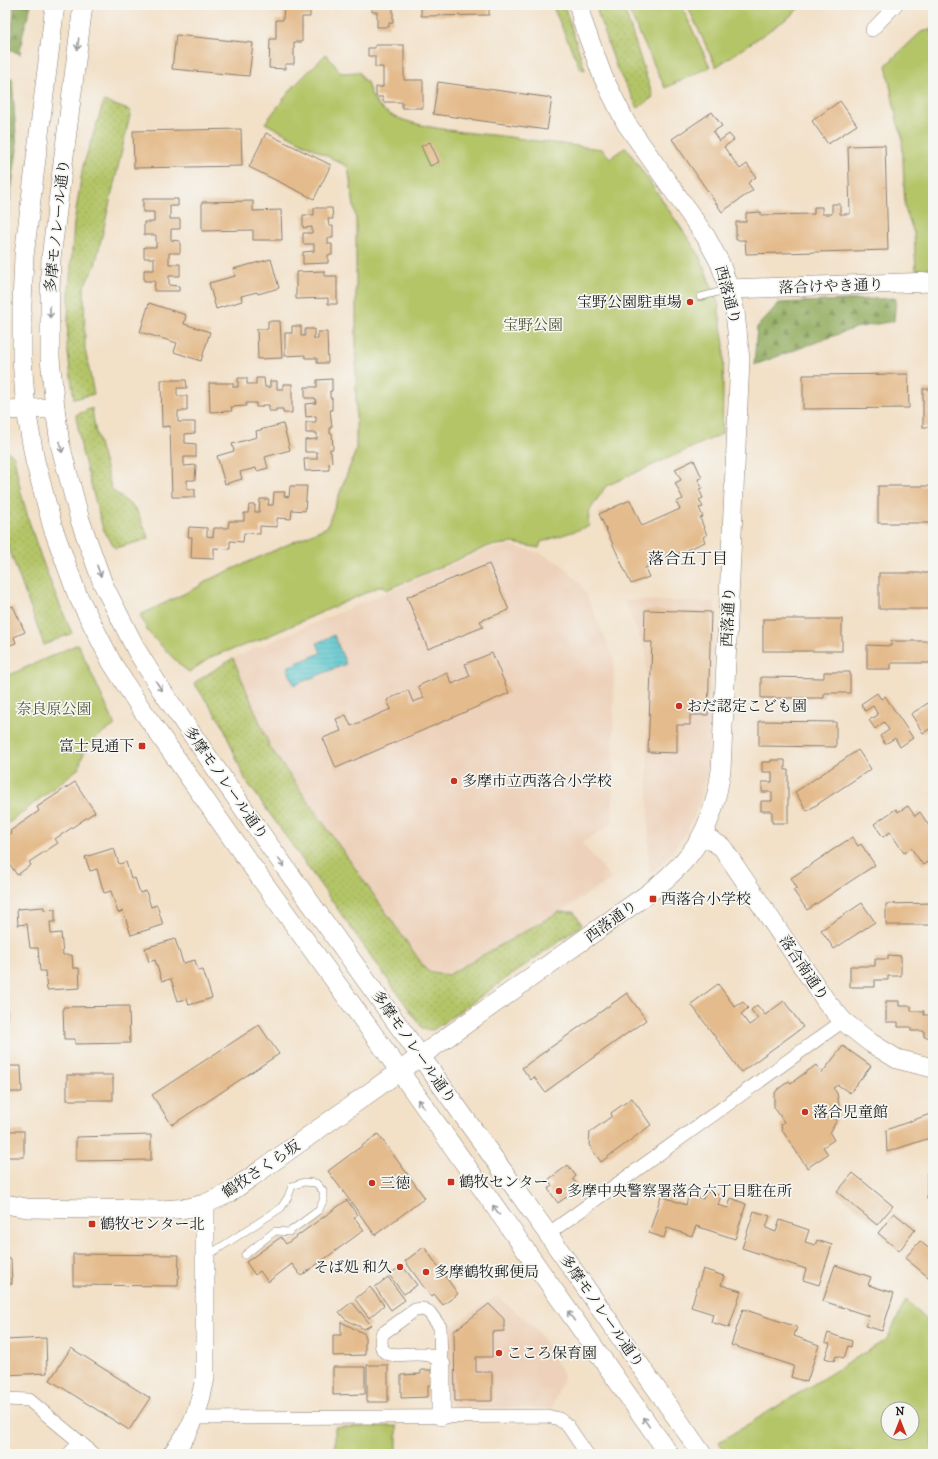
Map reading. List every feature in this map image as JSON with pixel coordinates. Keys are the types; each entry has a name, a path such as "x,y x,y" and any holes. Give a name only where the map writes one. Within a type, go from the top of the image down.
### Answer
{"main road":[{"name":"多摩モノレール通り","path":"55,5 24,256 22,358 26,410 35,462 53,528 77,594 112,663 138,704 669,1454"},
{"name":"多摩モノレール通り","path":"83,5 52,258 50,292 50,358 55,408 62,451 80,520 103,584 137,651 160,688 264,838 548,1234 702,1454"},
{"name":"西落通り","path":"421,1056 649,893 678,868 703,835 711,817 718,793 721,770 740,360 736,312 730,289 720,263 706,237 626,123 603,77 582,20 579,5"},
{"name":"落合けやき通り","path":"730,289 933,282"},
{"path":"5,410 55,408"},
{"name":"落合南通り","path":"703,835 722,847 826,1001 842,1021 870,1043 897,1059 933,1068"},
{"name":"鶴牧さくら坂","path":"5,1204 27,1208 162,1210 188,1208 205,1204 229,1193 246,1182 421,1056"},
{"path":"172,1454 179,1446 195,1418 200,1404 205,1378 205,1204"},
{"path":"433,1360 441,1416"}],"street":[{"path":"872,30 896,5"},
{"path":"548,1234 842,1021"},
{"path":"423,1309 429,1312 440,1327 440,1343 433,1360 389,1354 383,1350 381,1344 382,1334 415,1310 423,1309"},
{"path":"5,1399 29,1400 94,1454"},
{"path":"195,1418 547,1416 559,1419 568,1426 587,1454"},
{"path":"69,1454 80,1442"}],"lane":[{"path":"700,297 730,289"},
{"path":"205,1257 281,1208 288,1197 292,1186 304,1182 316,1183 323,1191 323,1202 319,1210 289,1232 275,1231 245,1255"}],"shaded area":[{"name":"多摩市立西落合小学校","path":"512,546 540,553 564,566 583,587 614,659 612,823 582,843 612,879 559,912 448,975 427,971 270,747 233,658 488,549"},
{"name":"おだ認定こども園","path":"624,600 715,602 709,761 702,797 683,838 649,877 646,652"},
{"name":"こころ保育園","path":"496,1296 537,1329 564,1376 552,1408 455,1408 448,1401 447,1330"}],"green space":[{"path":"14,5 31,5 23,33 20,54 7,48 12,38"},
{"path":"552,5 564,5 585,70 580,68"},
{"path":"595,5 623,5 653,97 638,108 617,69"},
{"path":"636,5 681,5 710,67 665,88 628,9"},
{"path":"687,5 802,5 792,15 716,67"},
{"path":"933,29 933,269 916,270 914,233 905,209 902,136 897,121 886,65 921,32"},
{"name":"宝野公園","path":"326,54 341,73 359,72 364,81 367,82 372,96 381,108 391,115 421,125 457,131 602,149 610,158 626,147 698,253 718,303 724,345 722,434 606,486 590,510 588,522 590,526 541,542 539,548 513,543 489,546 386,590 383,585 257,641 213,656 189,672 181,666 148,632 140,615 198,587 208,580 327,527 356,450 356,220 348,167 265,123 294,86"},
{"path":"5,78 12,78 17,150 5,236"},
{"path":"104,101 131,111 95,266 84,286 85,349 94,394 74,399 67,347 74,223 83,166"},
{"path":"896,298 894,321 855,328 754,365 757,327 779,303"},
{"path":"92,408 95,429 112,490 136,509 149,539 115,548 103,529 82,452 76,415"},
{"path":"5,449 14,456 22,495 40,555 72,633 44,645 5,538"},
{"name":"奈良原公園","path":"78,644 115,725 92,742 84,752 79,768 5,826 5,677"},
{"path":"233,658 270,747 427,971 448,975 559,912 574,912 582,925 433,1030 423,1029 245,779 222,724 194,683"},
{"path":"906,1300 933,1326 933,1454 859,1454 849,1452 846,1454 726,1454 719,1442 887,1339"},
{"path":"397,1426 397,1454 335,1454 335,1427"}],"water":[{"path":"334,635 346,664 294,685 287,667 321,653 317,643"}],"building":[{"path":"284,5 310,5 310,17 302,17 302,42 294,42 294,64 285,64 285,69 269,68 270,39 276,39 276,20 283,20"},
{"path":"372,5 393,5 393,23 389,23 389,27 377,27 377,12 372,12"},
{"path":"421,5 489,5 489,15 421,16"},
{"path":"176,35 253,43 249,76 172,69"},
{"path":"375,45 404,45 404,80 423,80 423,108 402,108 402,102 383,102 383,97 376,97 376,87 383,87 383,67 375,67 375,56 368,56 368,48 375,48"},
{"path":"438,82 552,98 547,130 433,114"},
{"path":"840,101 857,125 828,144 812,121"},
{"path":"712,112 722,126 713,132 719,141 729,134 734,140 724,147 740,169 747,164 756,177 748,183 753,190 722,212 672,139"},
{"path":"241,129 242,166 134,168 133,131"},
{"path":"266,133 331,165 314,199 249,167"},
{"path":"430,142 439,162 430,166 421,146"},
{"path":"885,145 888,250 746,254 745,240 736,240 736,222 746,222 746,213 761,212 761,215 814,214 814,207 822,207 822,214 832,214 832,204 840,204 840,214 850,214 848,146"},
{"path":"143,199 178,199 178,206 170,206 170,219 180,219 180,229 171,229 171,240 180,241 180,253 169,253 169,264 180,264 180,276 169,276 169,285 179,286 179,291 154,291 155,281 144,281 144,270 154,270 154,258 144,258 144,247 156,247 156,235 144,235 144,222 154,222 154,212 143,212"},
{"path":"253,201 253,211 281,210 282,240 253,240 253,230 202,231 202,202"},
{"path":"314,208 332,208 333,219 328,219 329,226 333,226 333,238 328,238 328,244 332,244 332,255 328,255 328,263 303,264 303,252 314,251 314,244 303,244 303,233 312,233 312,227 303,228 303,215 314,215"},
{"path":"271,259 279,288 258,294 257,292 241,296 242,301 216,309 209,283 235,276 233,269"},
{"path":"324,271 324,276 337,276 337,304 328,304 328,298 296,299 296,272"},
{"path":"149,303 186,315 184,324 210,332 201,361 174,352 177,343 140,332"},
{"path":"268,321 280,321 282,358 258,359 257,329 268,329"},
{"path":"292,326 301,326 301,336 305,336 305,329 314,329 314,339 318,339 318,332 327,332 328,363 317,363 317,358 305,358 305,355 285,356 285,333 292,333"},
{"path":"908,374 909,408 803,409 803,375"},
{"path":"238,378 247,378 247,384 256,384 256,378 264,378 265,387 270,387 270,381 277,381 277,389 283,389 283,384 292,384 292,413 283,413 283,409 269,411 269,405 256,407 256,403 246,403 246,406 231,407 232,411 210,412 209,383 233,383 233,387 238,387"},
{"path":"332,379 332,391 330,391 330,398 332,398 332,410 330,410 332,427 330,427 330,434 332,433 333,449 330,449 330,452 332,462 329,463 329,470 305,471 304,459 317,459 317,452 305,452 305,440 317,439 317,433 306,433 306,422 316,422 316,416 306,417 305,404 316,403 315,398 305,398 305,387 317,387 317,380"},
{"path":"161,380 186,380 187,388 177,388 177,396 187,396 187,411 178,411 178,422 195,422 195,433 185,434 185,443 196,444 196,457 184,457 184,466 196,465 195,480 187,480 187,489 195,489 195,497 172,497 170,426 162,427"},
{"path":"923,389 933,389 933,427 923,427"},
{"path":"283,424 290,450 265,457 268,468 257,471 256,468 240,472 242,479 225,484 217,456 234,451 232,444 257,437 256,431"},
{"path":"694,460 702,478 698,479 702,488 699,489 703,498 699,500 703,507 699,508 703,517 700,518 707,535 703,537 705,542 645,568 649,577 631,584 599,514 630,500 642,526 680,509 676,502 683,499 675,483 681,480 675,469"},
{"path":"290,486 307,486 305,511 292,510 291,519 277,518 277,527 260,526 260,534 244,533 243,542 230,541 230,549 214,548 214,559 191,558 192,537 188,537 189,527 207,528 207,536 213,537 214,528 228,528 229,521 244,521 244,513 248,513 249,505 255,505 255,512 259,512 260,499 269,499 268,505 273,505 274,492 285,492 284,496 289,497"},
{"path":"878,486 933,486 933,523 878,523"},
{"path":"489,564 509,610 480,621 483,627 428,649 407,597"},
{"path":"879,573 933,573 933,609 879,609"},
{"path":"13,606 25,632 14,637 16,643 5,647 5,619 9,617 6,609"},
{"path":"645,610 711,612 708,715 690,715 690,725 677,725 677,753 648,752 652,642 644,642"},
{"path":"763,619 842,619 842,651 763,651"},
{"path":"891,641 933,641 933,663 891,663 891,669 867,669 867,645 891,646"},
{"path":"492,653 509,693 336,768 323,738 341,731 336,719 346,715 351,726 391,709 387,700 408,690 413,702 424,698 418,686 447,673 452,684 470,676 465,664"},
{"path":"824,672 850,672 850,693 824,693 824,698 761,698 761,677 824,678"},
{"path":"877,693 881,699 885,696 913,738 900,747 895,738 885,744 880,736 889,730 884,722 875,729 869,720 878,715 873,706 865,711 861,704"},
{"path":"933,700 933,727 923,733 911,714"},
{"path":"759,721 836,722 836,747 759,746"},
{"path":"858,750 871,769 807,811 795,792"},
{"path":"771,760 785,760 785,770 788,770 788,823 772,823 772,811 761,811 761,801 772,801 772,792 762,792 762,782 772,782 772,772 762,772 762,762 771,762"},
{"path":"75,782 95,812 55,839 58,843 29,862 31,865 17,875 5,857 5,837 11,833 10,831 39,811 37,807"},
{"path":"908,806 915,816 920,812 933,832 933,865 930,860 923,865 911,848 904,853 890,832 883,837 874,824 896,809 898,812"},
{"path":"852,837 858,846 861,844 875,865 807,910 793,890 797,888 791,878"},
{"path":"114,848 119,864 126,862 131,879 135,878 140,893 146,891 151,907 157,905 163,925 131,935 123,911 118,913 111,891 104,893 97,869 90,871 85,857"},
{"path":"862,903 875,922 834,949 821,930"},
{"path":"933,903 933,925 886,925 886,904"},
{"path":"44,907 44,910 55,909 55,922 50,922 51,934 61,933 63,955 72,955 73,968 79,968 80,988 47,990 45,971 40,971 38,948 30,948 27,924 18,925 17,909"},
{"path":"175,939 183,963 195,960 198,971 203,970 212,998 189,1005 187,999 178,1001 171,979 162,981 155,960 149,962 145,948"},
{"path":"888,955 901,956 901,976 888,976 888,980 875,980 875,987 850,987 850,966 875,966 875,959 888,959"},
{"path":"718,984 735,1007 743,1002 748,1008 741,1014 749,1025 758,1019 751,1010 757,1005 765,1015 784,1001 803,1027 741,1072 691,1004"},
{"path":"627,993 646,1020 545,1092 534,1077 531,1080 522,1068"},
{"path":"886,1001 899,1001 899,1006 911,1006 911,1011 924,1011 924,1015 933,1015 933,1037 924,1037 924,1031 911,1031 911,1027 898,1027 898,1022 886,1022"},
{"path":"129,1006 130,1043 75,1044 75,1039 64,1039 63,1007"},
{"path":"5,1009 7,1009 7,1040 5,1040"},
{"path":"259,1025 279,1054 172,1125 152,1095"},
{"path":"843,1046 871,1066 850,1093 838,1085 833,1088 837,1093 839,1105 839,1116 830,1133 834,1140 823,1147 828,1154 807,1168 782,1130 781,1124 784,1122 774,1107 774,1095 777,1090 789,1081 791,1083 816,1065 822,1073"},
{"path":"5,1066 21,1066 22,1092 5,1092"},
{"path":"67,1075 113,1075 113,1100 67,1100"},
{"path":"632,1098 651,1125 601,1162 589,1145 590,1132 612,1116 611,1113"},
{"path":"933,1113 933,1137 887,1152 886,1130"},
{"path":"5,1131 24,1131 24,1157 5,1157"},
{"path":"378,1134 425,1198 375,1235 328,1171"},
{"path":"151,1135 151,1160 76,1161 76,1137"},
{"path":"568,1165 576,1176 573,1179 579,1188 558,1203 548,1189 552,1186 548,1180"},
{"path":"853,1173 893,1206 877,1225 837,1192"},
{"path":"927,1173 933,1173 933,1198 927,1198"},
{"path":"706,1191 721,1196 718,1205 728,1208 731,1198 746,1204 735,1239 696,1226 692,1236 667,1228 664,1238 649,1233 661,1196 686,1205 689,1194 703,1199"},
{"path":"347,1200 357,1215 354,1217 364,1230 301,1276 292,1264 268,1282 260,1271 255,1275 246,1262 281,1237 286,1244"},
{"path":"754,1211 770,1216 766,1228 776,1232 780,1220 809,1230 805,1242 815,1245 817,1240 832,1245 819,1285 803,1280 806,1269 742,1248"},
{"path":"894,1213 915,1230 899,1251 878,1233"},
{"path":"920,1241 933,1252 933,1281 905,1258"},
{"path":"424,1247 458,1294 443,1305 434,1294 431,1297 405,1261"},
{"path":"73,1254 179,1255 178,1286 73,1285"},
{"path":"5,1259 11,1259 12,1284 5,1284"},
{"path":"402,1265 417,1285 404,1294 389,1275"},
{"path":"835,1265 871,1277 868,1285 894,1293 882,1331 866,1326 869,1316 823,1301"},
{"path":"703,1269 724,1276 721,1285 741,1291 729,1328 711,1322 713,1314 691,1307"},
{"path":"388,1277 405,1300 391,1310 375,1287"},
{"path":"370,1287 384,1305 369,1318 355,1299"},
{"path":"352,1302 371,1325 364,1329 345,1319 339,1312"},
{"path":"489,1304 504,1319 504,1331 492,1332 492,1357 476,1357 476,1372 492,1372 492,1401 455,1401 454,1331"},
{"path":"743,1309 797,1327 794,1336 819,1345 807,1382 791,1377 794,1366 731,1345"},
{"path":"341,1322 365,1334 365,1355 333,1356 333,1335 341,1335"},
{"path":"828,1333 852,1341 851,1347 848,1346 844,1358 836,1356 834,1361 825,1358 830,1344 825,1342"},
{"path":"46,1338 47,1373 5,1375 5,1340"},
{"path":"71,1348 150,1398 129,1430 50,1380"},
{"path":"367,1365 388,1365 388,1402 367,1402"},
{"path":"333,1367 365,1367 365,1394 333,1395"},
{"path":"421,1370 431,1370 432,1385 428,1385 428,1397 401,1398 401,1375 421,1374"}],"place":[{"name":"宝野公園駐車場","path":"690,302"},
{"name":"おだ認定こども園","path":"679,706"},
{"name":"富士見通下","path":"142,746"},
{"name":"多摩市立西落合小学校","path":"454,781"},
{"name":"西落合小学校","path":"653,899"},
{"name":"落合児童館","path":"805,1112"},
{"name":"鶴牧センター","path":"451,1182"},
{"name":"三徳","path":"372,1183"},
{"name":"多摩中央警察署落合六丁目駐在所","path":"559,1191"},
{"name":"鶴牧センター北","path":"92,1224"},
{"name":"そば処 和久","path":"400,1267"},
{"name":"多摩鶴牧郵便局","path":"426,1272"},
{"name":"こころ保育園","path":"499,1353"}],"district":[{"name":"落合五丁目","path":"688,558"}]}
